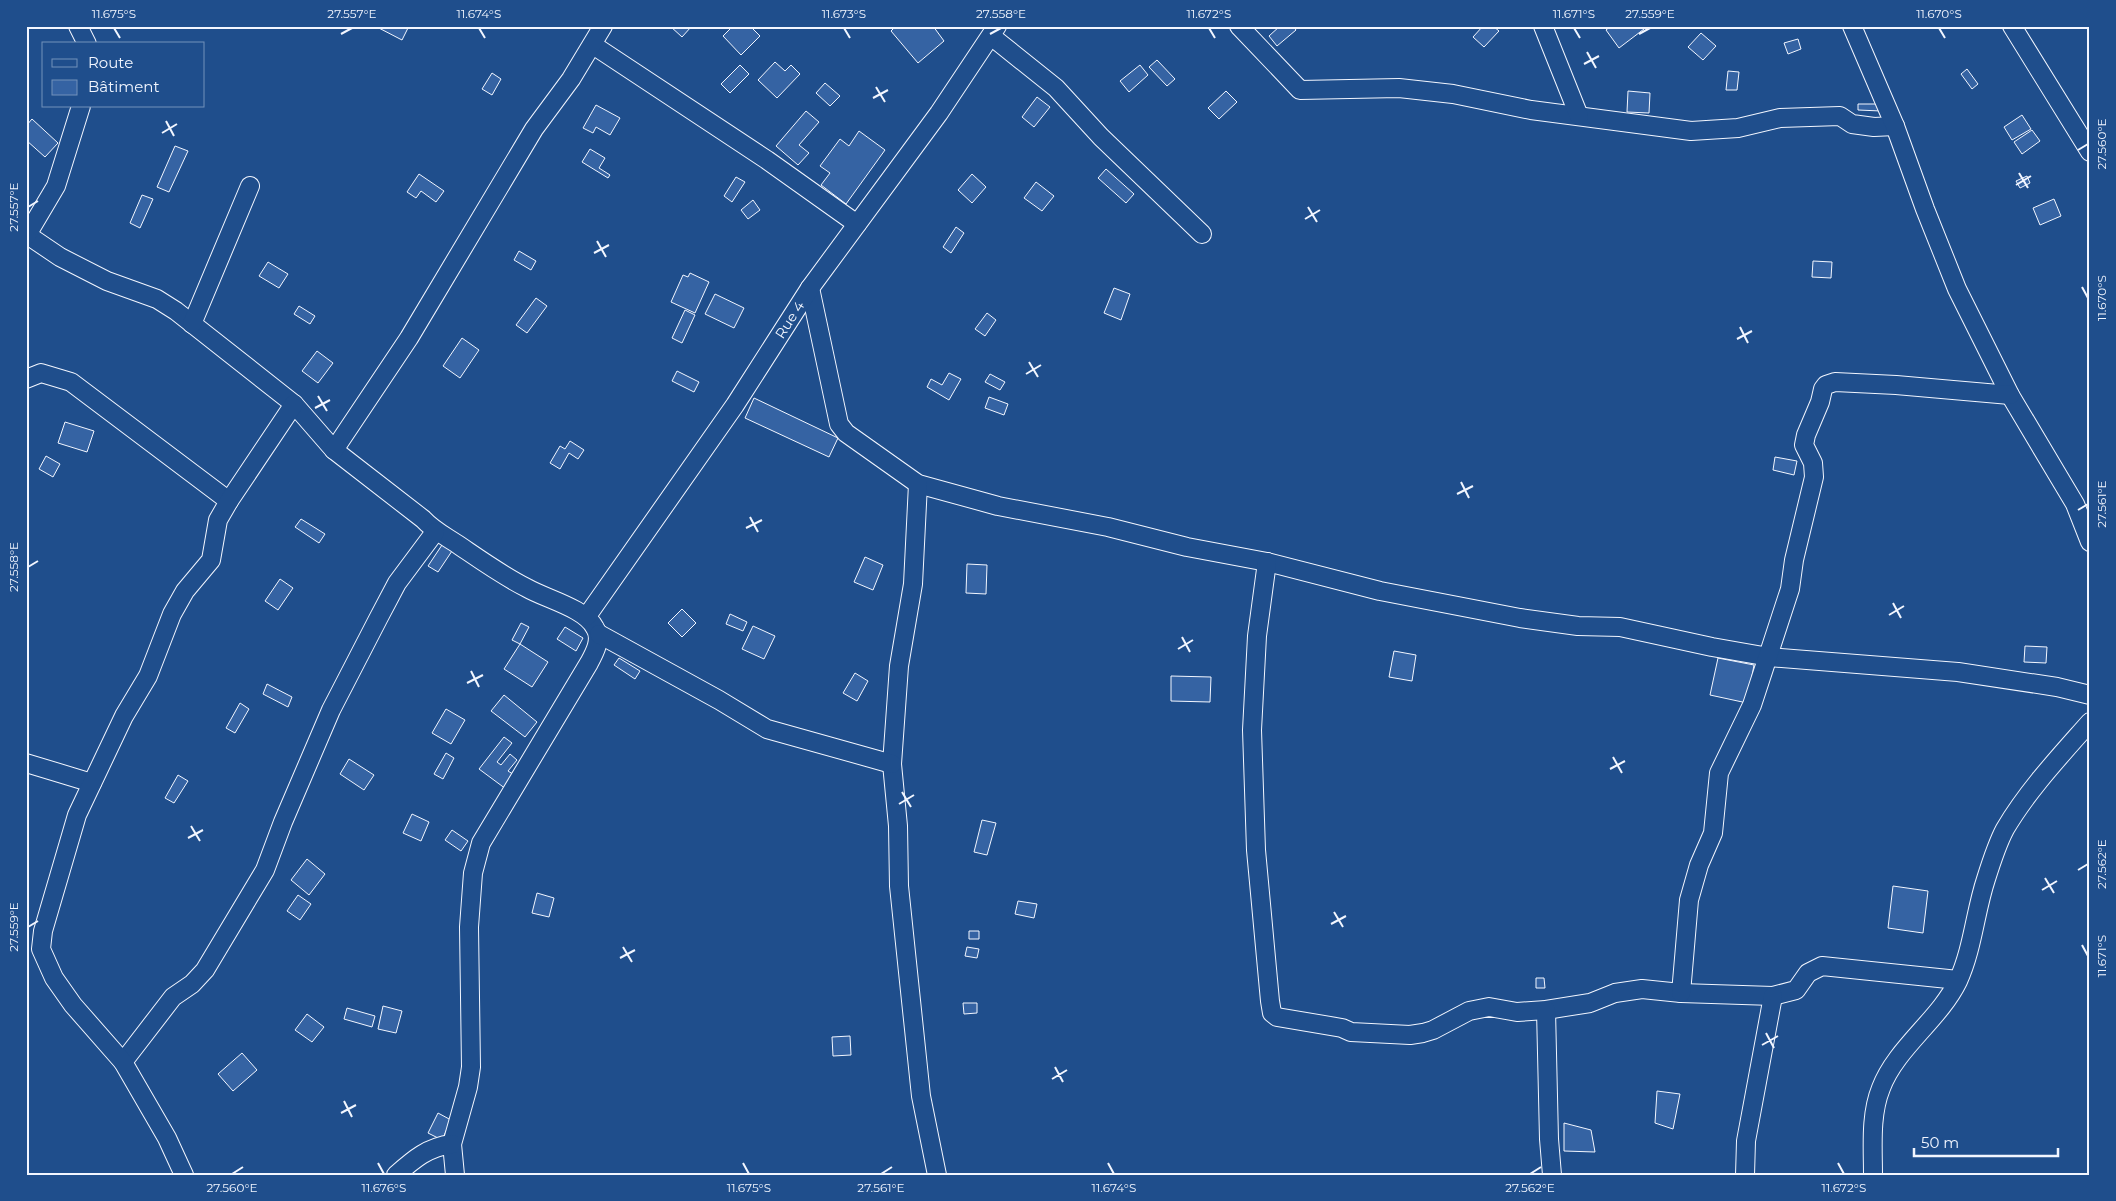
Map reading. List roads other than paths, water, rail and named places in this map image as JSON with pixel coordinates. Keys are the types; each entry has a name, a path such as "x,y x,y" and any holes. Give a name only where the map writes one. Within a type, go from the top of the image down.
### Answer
{"street":[{"path":"78,26 85,42"},
{"path":"1239,26 1300,90 1400,88 1453,94 1531,110 1691,131 1738,128 1780,118 1840,116 1852,124 1894,126"},
{"path":"1543,26 1579,116"},
{"path":"1852,26 1894,126 1957,288 2010,395 2075,504 2090,542"},
{"path":"2012,26 2090,152"},
{"path":"334,450 409,338 528,138 593,45 601,27"},
{"path":"994,31 1056,88 1101,137 1202,234"},
{"name":"Rue 4","path":"586,616 735,406 810,288 938,113 994,31"},
{"path":"593,45 768,160 857,224"},
{"path":"80,108 56,186 27,234 60,257 107,281 156,299 192,324 294,404 334,450 423,520 435,532 528,589 586,616 599,634 719,700 767,729 892,764"},
{"path":"192,324 250,186"},
{"path":"810,288 837,418 842,430 918,484 998,506 1108,528 1187,547 1267,562 1389,593 1520,618 1578,626 1620,627 1712,648 1769,657 1958,672 2057,687 2090,695"},
{"path":"26,379 41,373 70,382 230,501"},
{"path":"1681,993 1689,900 1699,865 1713,833 1719,773 1752,705 1790,590 1794,560 1814,477 1813,463 1804,444 1826,385 1835,382 1896,385 2010,395"},
{"path":"184,1175 167,1138 123,1062 64,994 54,978 41,949 43,931 77,815 124,716 148,676 172,614 185,591 211,560 218,520 294,404"},
{"path":"918,484 913,584 899,666 892,764 898,826 899,886 920,1096 937,1175"},
{"path":"123,1062 174,997 192,984 205,970 265,870 282,822 331,710 397,583 435,532"},
{"path":"1267,562 1257,636 1252,730 1256,850 1272,1014 1277,1017 1342,1028 1351,1032 1410,1035 1433,1030 1469,1011 1489,1007 1517,1012 1546,1010 1590,1002 1615,993 1642,989 1681,993 1773,996 1796,990 1808,973 1822,966 1958,980"},
{"path":"455,1175 452,1144 468,1087 471,1067 470,927 473,873 481,843 589,663 599,640 599,634"},
{"path":"1873,1175 1874,1128 1880,1090 1889,1072 1937,1012 1958,980 1975,925 1985,880 2005,830 2038,782 2090,722"},
{"path":"26,763 92,783"},
{"path":"1745,1175 1746,1141 1773,996"},
{"path":"1546,1010 1548,1139 1552,1175"},
{"path":"396,1175 423,1152 439,1146 452,1144"}]}
